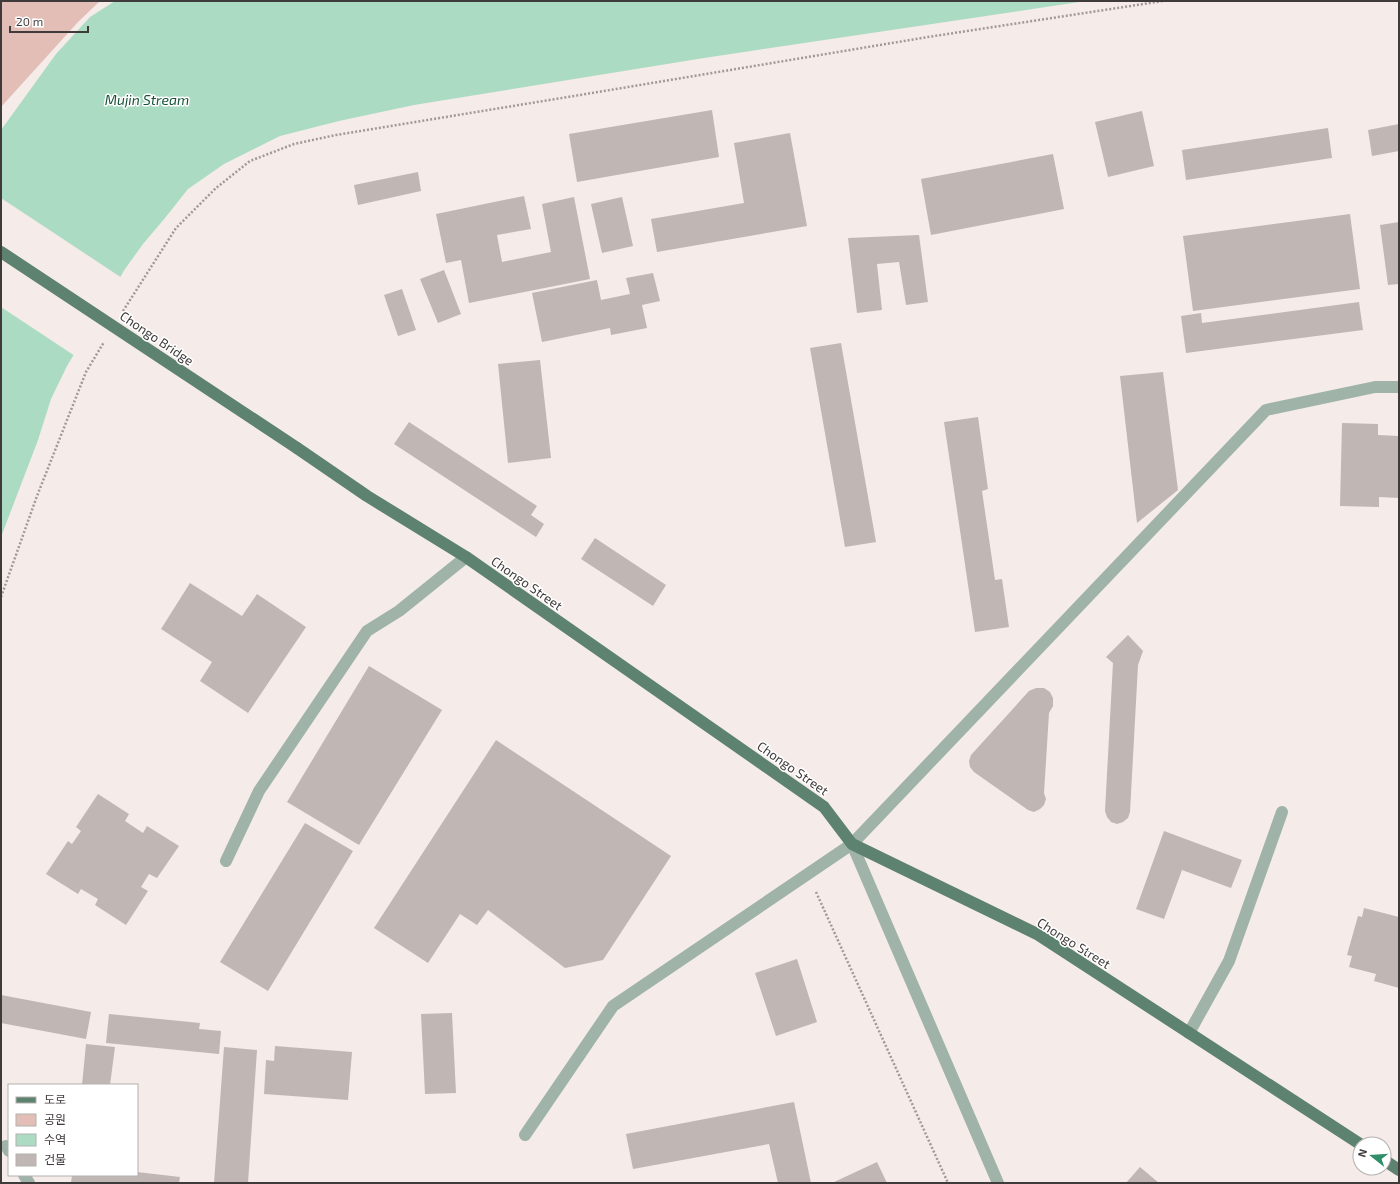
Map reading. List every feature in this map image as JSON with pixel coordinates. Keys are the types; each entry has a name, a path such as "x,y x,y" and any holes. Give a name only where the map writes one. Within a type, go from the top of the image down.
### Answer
{"main road":[{"name":"Chongo Bridge","path":"1,252 297,448"},
{"name":"Chongo Street","path":"297,448 367,496 466,558 824,807 852,844 1036,934 1352,1139"}],"street":[{"path":"525,1135 613,1006 852,844 1266,410 1375,387 1399,387"},
{"path":"226,861 259,791 367,631 399,611 466,558"},
{"path":"1189,1033 1229,961 1282,812"},
{"path":"852,844 998,1183"}],"path":[{"path":"123,311 176,228 216,188 250,161 294,144 344,134 587,93 928,37 1163,1"},
{"path":"1,597 37,496 86,372 106,338"},
{"path":"808,874 948,1183"}],"green space":[{"path":"1,1 100,1 78,22 1,107"}],"water":[{"name":"Mujin Stream","path":"115,1 1086,1 704,58 414,105 339,121 280,136 224,164 188,189 143,244 125,269 67,366 51,399 38,440 1,537 1,130 56,54 90,17"}],"pier":[{"path":"1,198 122,278 75,356 1,307"}],"building":[{"path":"712,110 719,157 577,182 569,134"},
{"path":"1142,111 1154,166 1108,177 1095,122"},
{"path":"1399,124 1399,151 1372,156 1368,130"},
{"path":"1328,128 1332,158 1186,180 1182,150"},
{"path":"790,133 807,226 657,252 651,219 744,203 734,143"},
{"path":"1053,154 1064,209 931,235 921,179"},
{"path":"418,172 421,191 358,205 354,185"},
{"path":"524,196 531,229 497,235 502,262 551,252 542,204 574,197 590,279 469,303 461,260 446,263 436,214"},
{"path":"622,197 633,246 602,253 591,204"},
{"path":"1350,214 1360,289 1193,311 1183,236"},
{"path":"1399,222 1399,284 1388,285 1380,225"},
{"path":"919,235 928,302 906,305 899,262 877,264 882,310 857,313 848,238"},
{"path":"444,270 461,314 438,323 420,279"},
{"path":"653,273 660,301 642,305 647,328 611,335 610,328 542,342 532,293 597,280 601,300 630,294 626,278"},
{"path":"402,289 416,330 398,336 384,295"},
{"path":"1359,302 1363,330 1186,353 1181,316 1201,313 1202,323"},
{"path":"841,343 876,542 845,547 810,348"},
{"path":"540,360 551,458 508,463 498,364"},
{"path":"1163,372 1178,490 1137,523 1120,376"},
{"path":"978,417 988,489 982,491 995,580 1002,579 1009,627 975,632 944,422"},
{"path":"409,422 537,506 531,515 544,524 536,537 394,444"},
{"path":"1342,423 1378,424 1378,435 1399,436 1399,498 1379,497 1379,507 1340,506"},
{"path":"595,538 666,585 653,606 581,559"},
{"path":"190,583 242,616 257,594 306,627 248,713 200,681 212,662 161,629"},
{"path":"1128,635 1143,651 1138,665 1130,812 1128,818 1117,824 1111,822 1105,811 1113,663 1106,657"},
{"path":"369,666 442,710 359,845 287,802"},
{"path":"1036,688 1044,688 1050,692 1053,698 1053,706 1049,713 1044,793 1046,799 1044,805 1034,812 1028,810 974,772 970,767 969,761 971,755 1029,691"},
{"path":"496,740 671,856 603,960 565,968 488,910 477,925 460,914 428,963 374,928"},
{"path":"98,794 129,814 125,821 143,833 147,826 179,846 157,878 149,874 141,887 148,891 126,925 95,905 98,899 81,889 78,894 46,874 68,841 72,844 81,831 76,827"},
{"path":"305,823 353,851 268,991 220,962"},
{"path":"1164,831 1242,860 1231,888 1182,870 1164,919 1136,909"},
{"path":"1364,908 1399,917 1399,988 1374,981 1376,974 1349,967 1352,956 1347,955 1358,916 1362,917"},
{"path":"797,959 817,1022 776,1036 755,973"},
{"path":"1,995 91,1012 86,1039 1,1023"},
{"path":"452,1013 456,1093 425,1094 421,1014"},
{"path":"109,1014 200,1023 199,1029 221,1031 219,1054 106,1043"},
{"path":"86,1044 115,1047 110,1084 82,1084"},
{"path":"275,1046 352,1052 348,1100 264,1094 266,1060 274,1061"},
{"path":"224,1047 257,1050 248,1183 214,1183"},
{"path":"794,1102 811,1183 778,1183 769,1144 633,1169 626,1134"},
{"path":"877,1162 887,1183 832,1183"},
{"path":"1140,1167 1159,1183 1126,1183"},
{"path":"138,1172 180,1177 179,1183 71,1183 72,1176 138,1176"}]}
